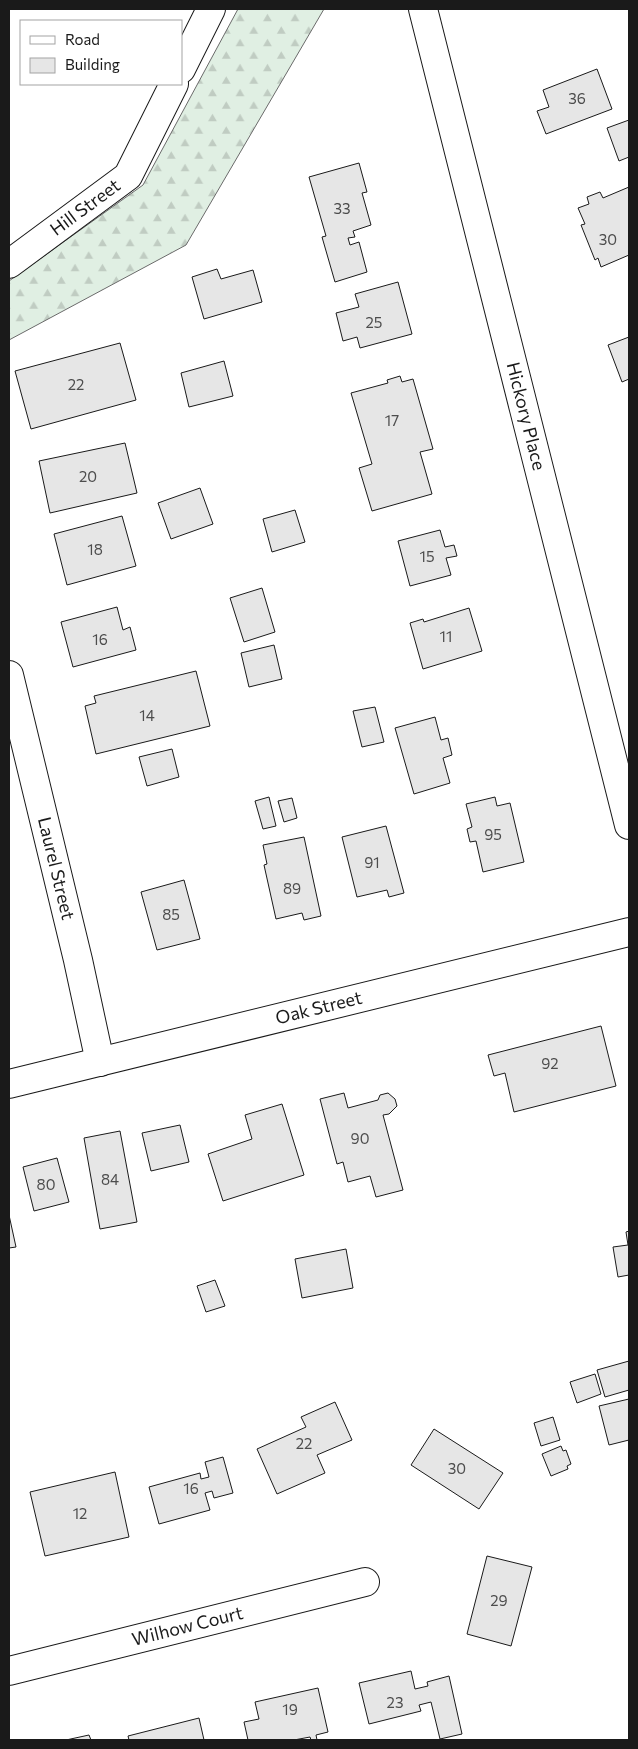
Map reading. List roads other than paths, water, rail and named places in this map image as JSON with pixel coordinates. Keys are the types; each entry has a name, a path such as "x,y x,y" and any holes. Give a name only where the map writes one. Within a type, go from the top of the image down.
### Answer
{"street":[{"path":"182,67 211,9"},
{"name":"Hickory Place","path":"423,9 629,824"},
{"name":"Hill Street","path":"9,264 128,176 174,85"},
{"name":"Laurel Street","path":"9,675 78,960 100,1062"},
{"name":"Oak Street","path":"9,1084 629,932"},
{"name":"Wilhow Court","path":"9,1671 365,1582"}]}
